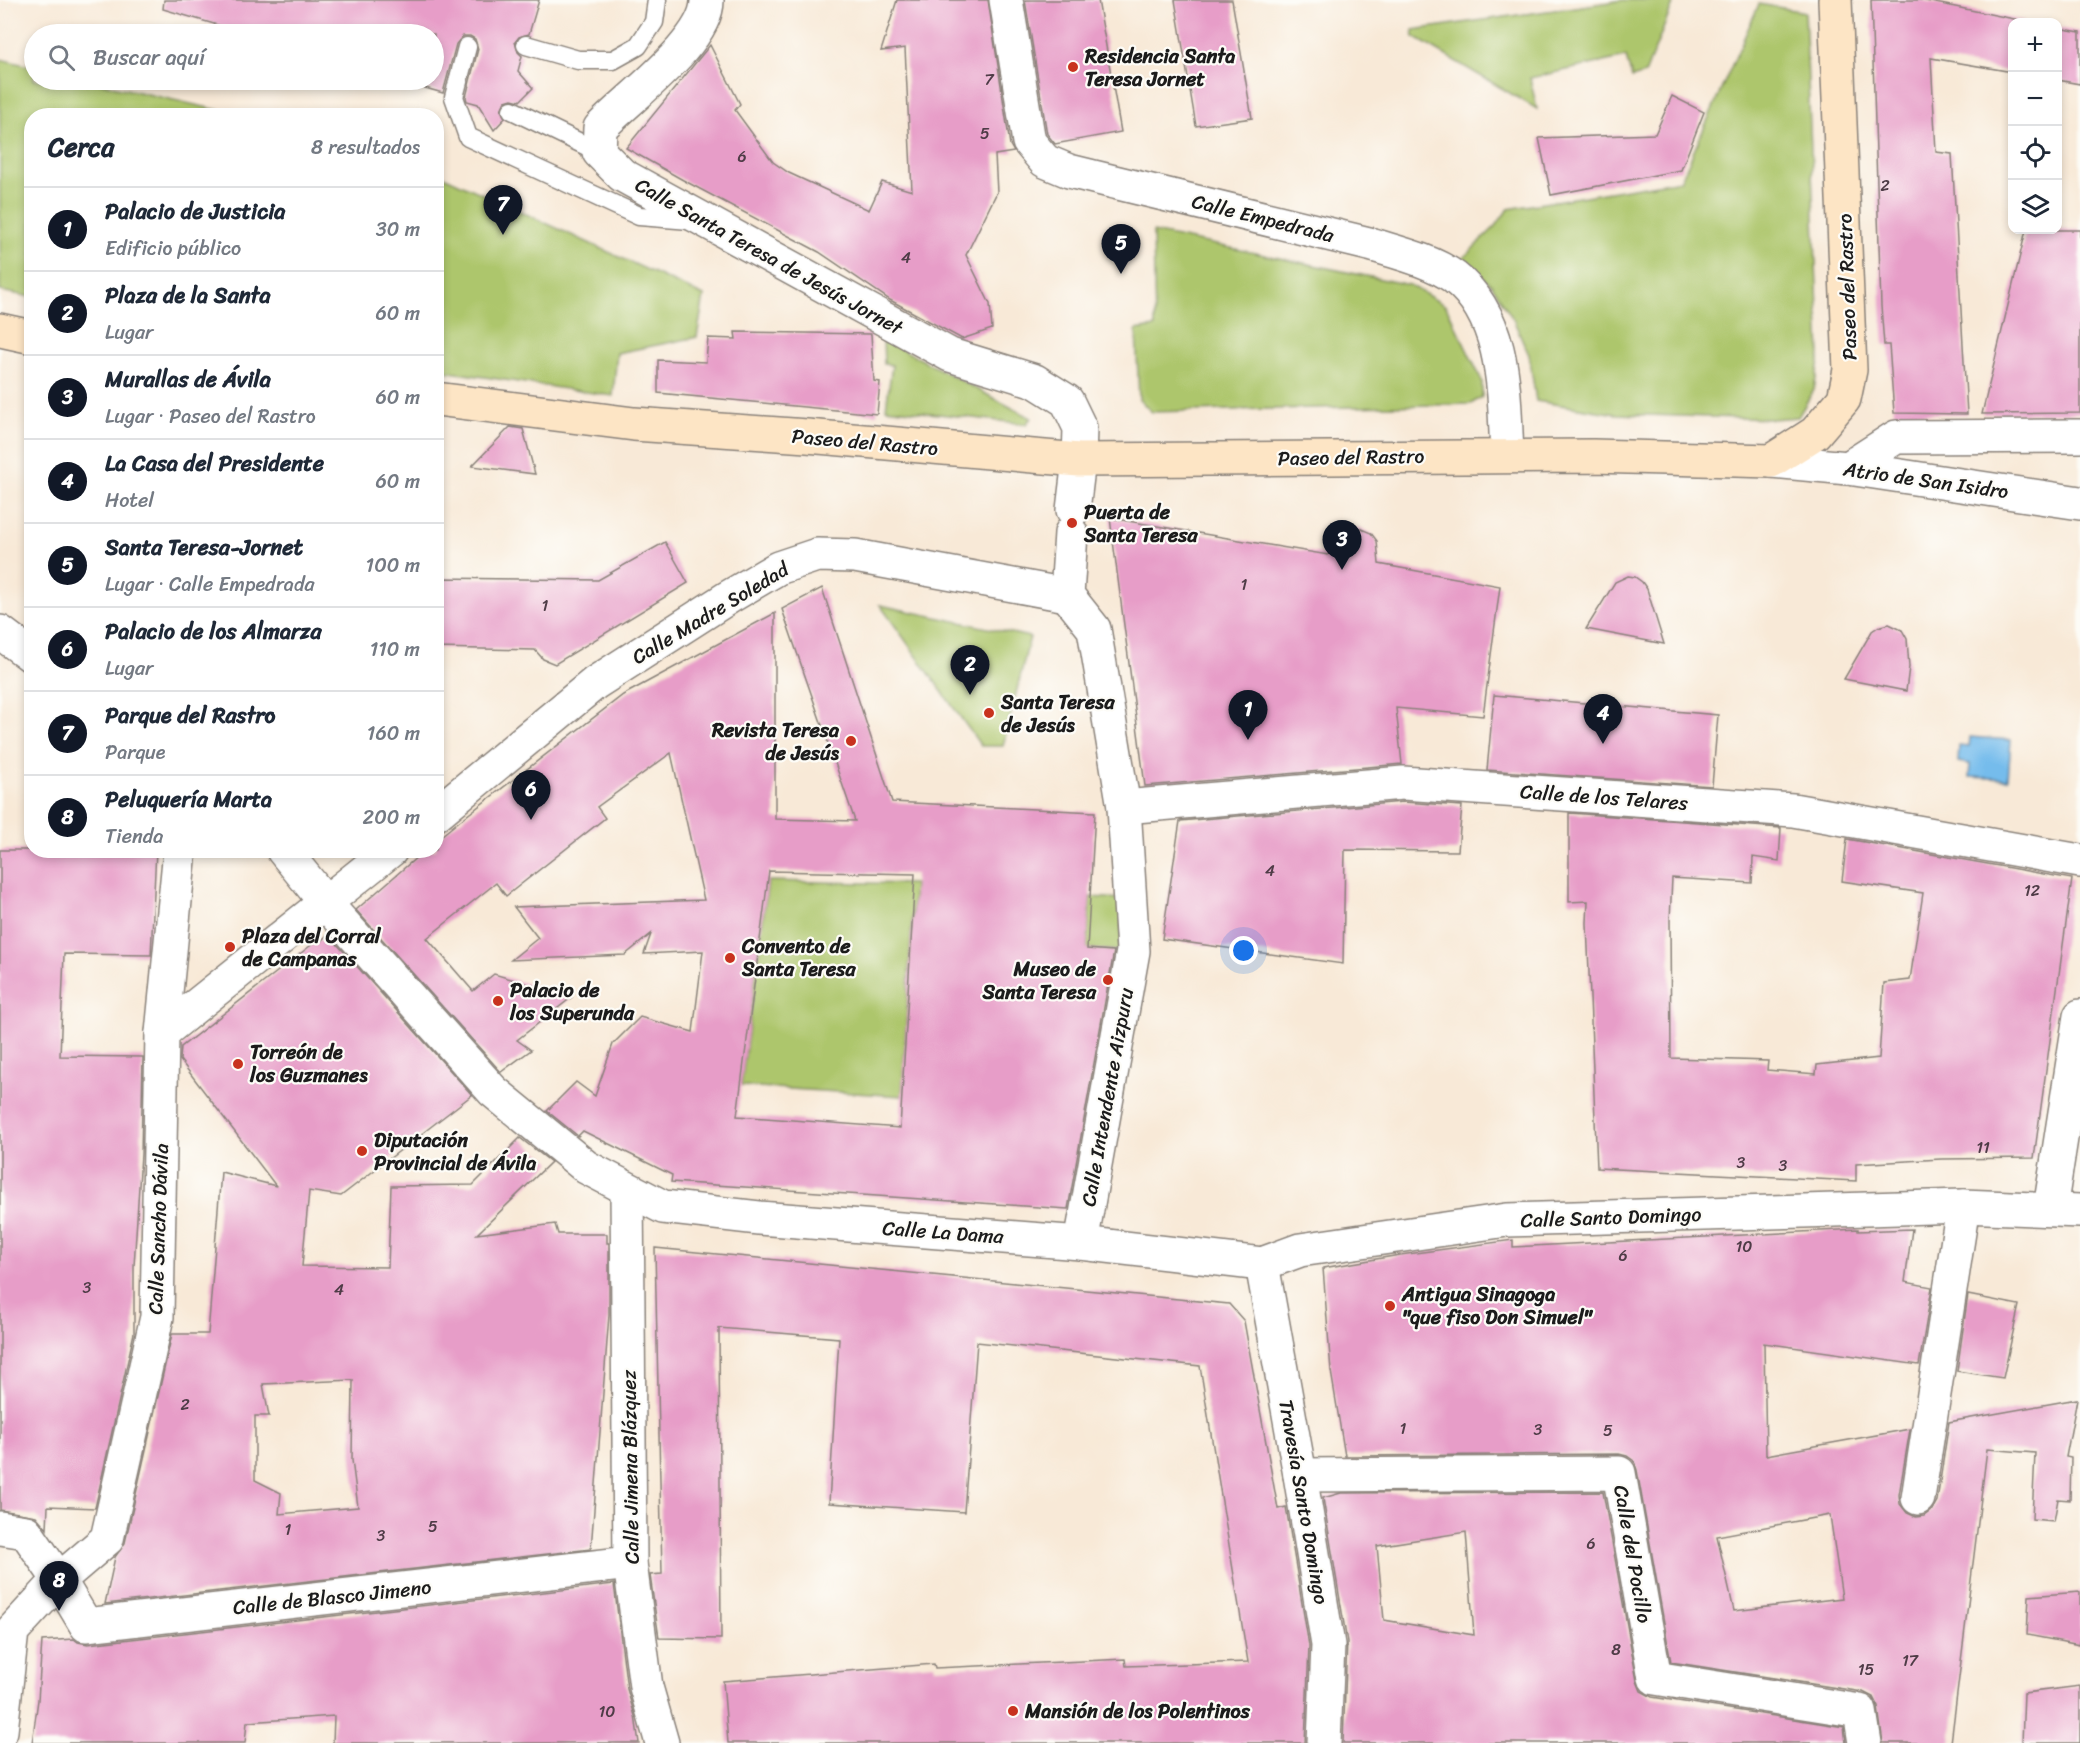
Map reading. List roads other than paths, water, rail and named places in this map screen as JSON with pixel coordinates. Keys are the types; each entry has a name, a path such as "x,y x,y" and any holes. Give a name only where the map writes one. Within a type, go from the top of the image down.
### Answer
{"street":[{"path":"599,152 600,128 617,110 657,76 694,35 707,8 707,0"},
{"name":"Calle Empedrada","path":"1005,0 1029,142 1045,161 1069,171 1373,245 1419,259 1454,277 1478,302 1493,335 1502,373 1508,456"},
{"name":"Paseo del Rastro","path":"444,400 634,424 807,436 1080,460 1593,456 1771,461 1815,433 1844,399 1850,370 1835,0"},
{"name":"Calle Santa Teresa de Jesús Jornet","path":"599,152 622,175 950,355 1035,381 1067,401 1080,428 1080,460 1072,522 1067,595"},
{"path":"0,330 24,335"},
{"path":"1848,468 1896,437 2080,436"},
{"name":"Atrio de San Isidro","path":"1771,461 1848,468 2080,503"},
{"name":"Calle Madre Soledad","path":"444,807 596,683 778,568 818,555 855,556 1067,595"},
{"name":"Calle Intendente Aizpuru","path":"1067,595 1094,629 1124,807 1133,951 1081,1243"},
{"path":"0,632 24,650"},
{"name":"Calle de los Telares","path":"1124,807 1403,783 1793,810 2080,861"},
{"name":"Calle Sancho Dávila","path":"1,1731 12,1631 59,1580 107,1539 157,1317 162,1033 179,858"},
{"path":"289,858 330,908"},
{"path":"162,1033 330,908 383,858"},
{"name":"Calle La Dama","path":"330,908 493,1091 586,1167 663,1207 759,1218 1081,1243 1263,1263"},
{"path":"2065,1210 2080,1016"},
{"name":"Calle Jimena Blázquez","path":"627,1189 630,1563 646,1687 662,1743"},
{"path":"1918,1498 1963,1206"},
{"name":"Calle Santo Domingo","path":"1263,1263 1300,1250 1507,1220 1963,1206 2065,1210"},
{"name":"Travesía Santo Domingo","path":"1263,1263 1328,1645 1324,1743"},
{"name":"Calle del Pocillo","path":"1300,1475 1619,1473 1655,1678 1860,1711 1865,1743"},
{"path":"0,1528 26,1532 59,1580"},
{"name":"Calle de Blasco Jimeno","path":"59,1580 86,1625 630,1563"}],"lane":[{"path":"526,45 578,60 613,60 638,46 654,22 657,0"},
{"path":"467,47 454,96 468,137 639,216 704,221"},
{"path":"512,110 599,152"}],"water":[{"path":"1970,737 2011,740 2008,779 1969,777 1970,764 1958,762 1959,746 1969,747"}],"place":[{"name":"Residencia Santa Teresa Jornet","path":"1073,67"},
{"name":"Parque del Rastro","path":"503,235"},
{"name":"Santa Teresa-Jornet","path":"1121,274"},
{"name":"Puerta de Santa Teresa","path":"1072,523"},
{"name":"Murallas de Ávila","path":"1342,570"},
{"name":"Plaza de la Santa","path":"970,695"},
{"name":"Santa Teresa de Jesús","path":"989,713"},
{"name":"Palacio de Justicia","path":"1248,740"},
{"name":"Revista Teresa de Jesús","path":"851,741"},
{"name":"La Casa del Presidente","path":"1603,744"},
{"name":"Palacio de los Almarza","path":"531,820"},
{"name":"Plaza del Corral de Campanas","path":"230,947"},
{"name":"Convento de Santa Teresa","path":"730,958"},
{"name":"Museo de Santa Teresa","path":"1108,980"},
{"name":"Palacio de los Superunda","path":"498,1001"},
{"name":"Torreón de los Guzmanes","path":"238,1064"},
{"name":"Diputación Provincial de Ávila","path":"362,1151"},
{"name":"Antigua Sinagoga \"que fiso Don Simuel\"","path":"1390,1306"},
{"name":"Peluquería Marta","path":"59,1611"},
{"name":"Mansión de los Polentinos","path":"1013,1711"}]}
